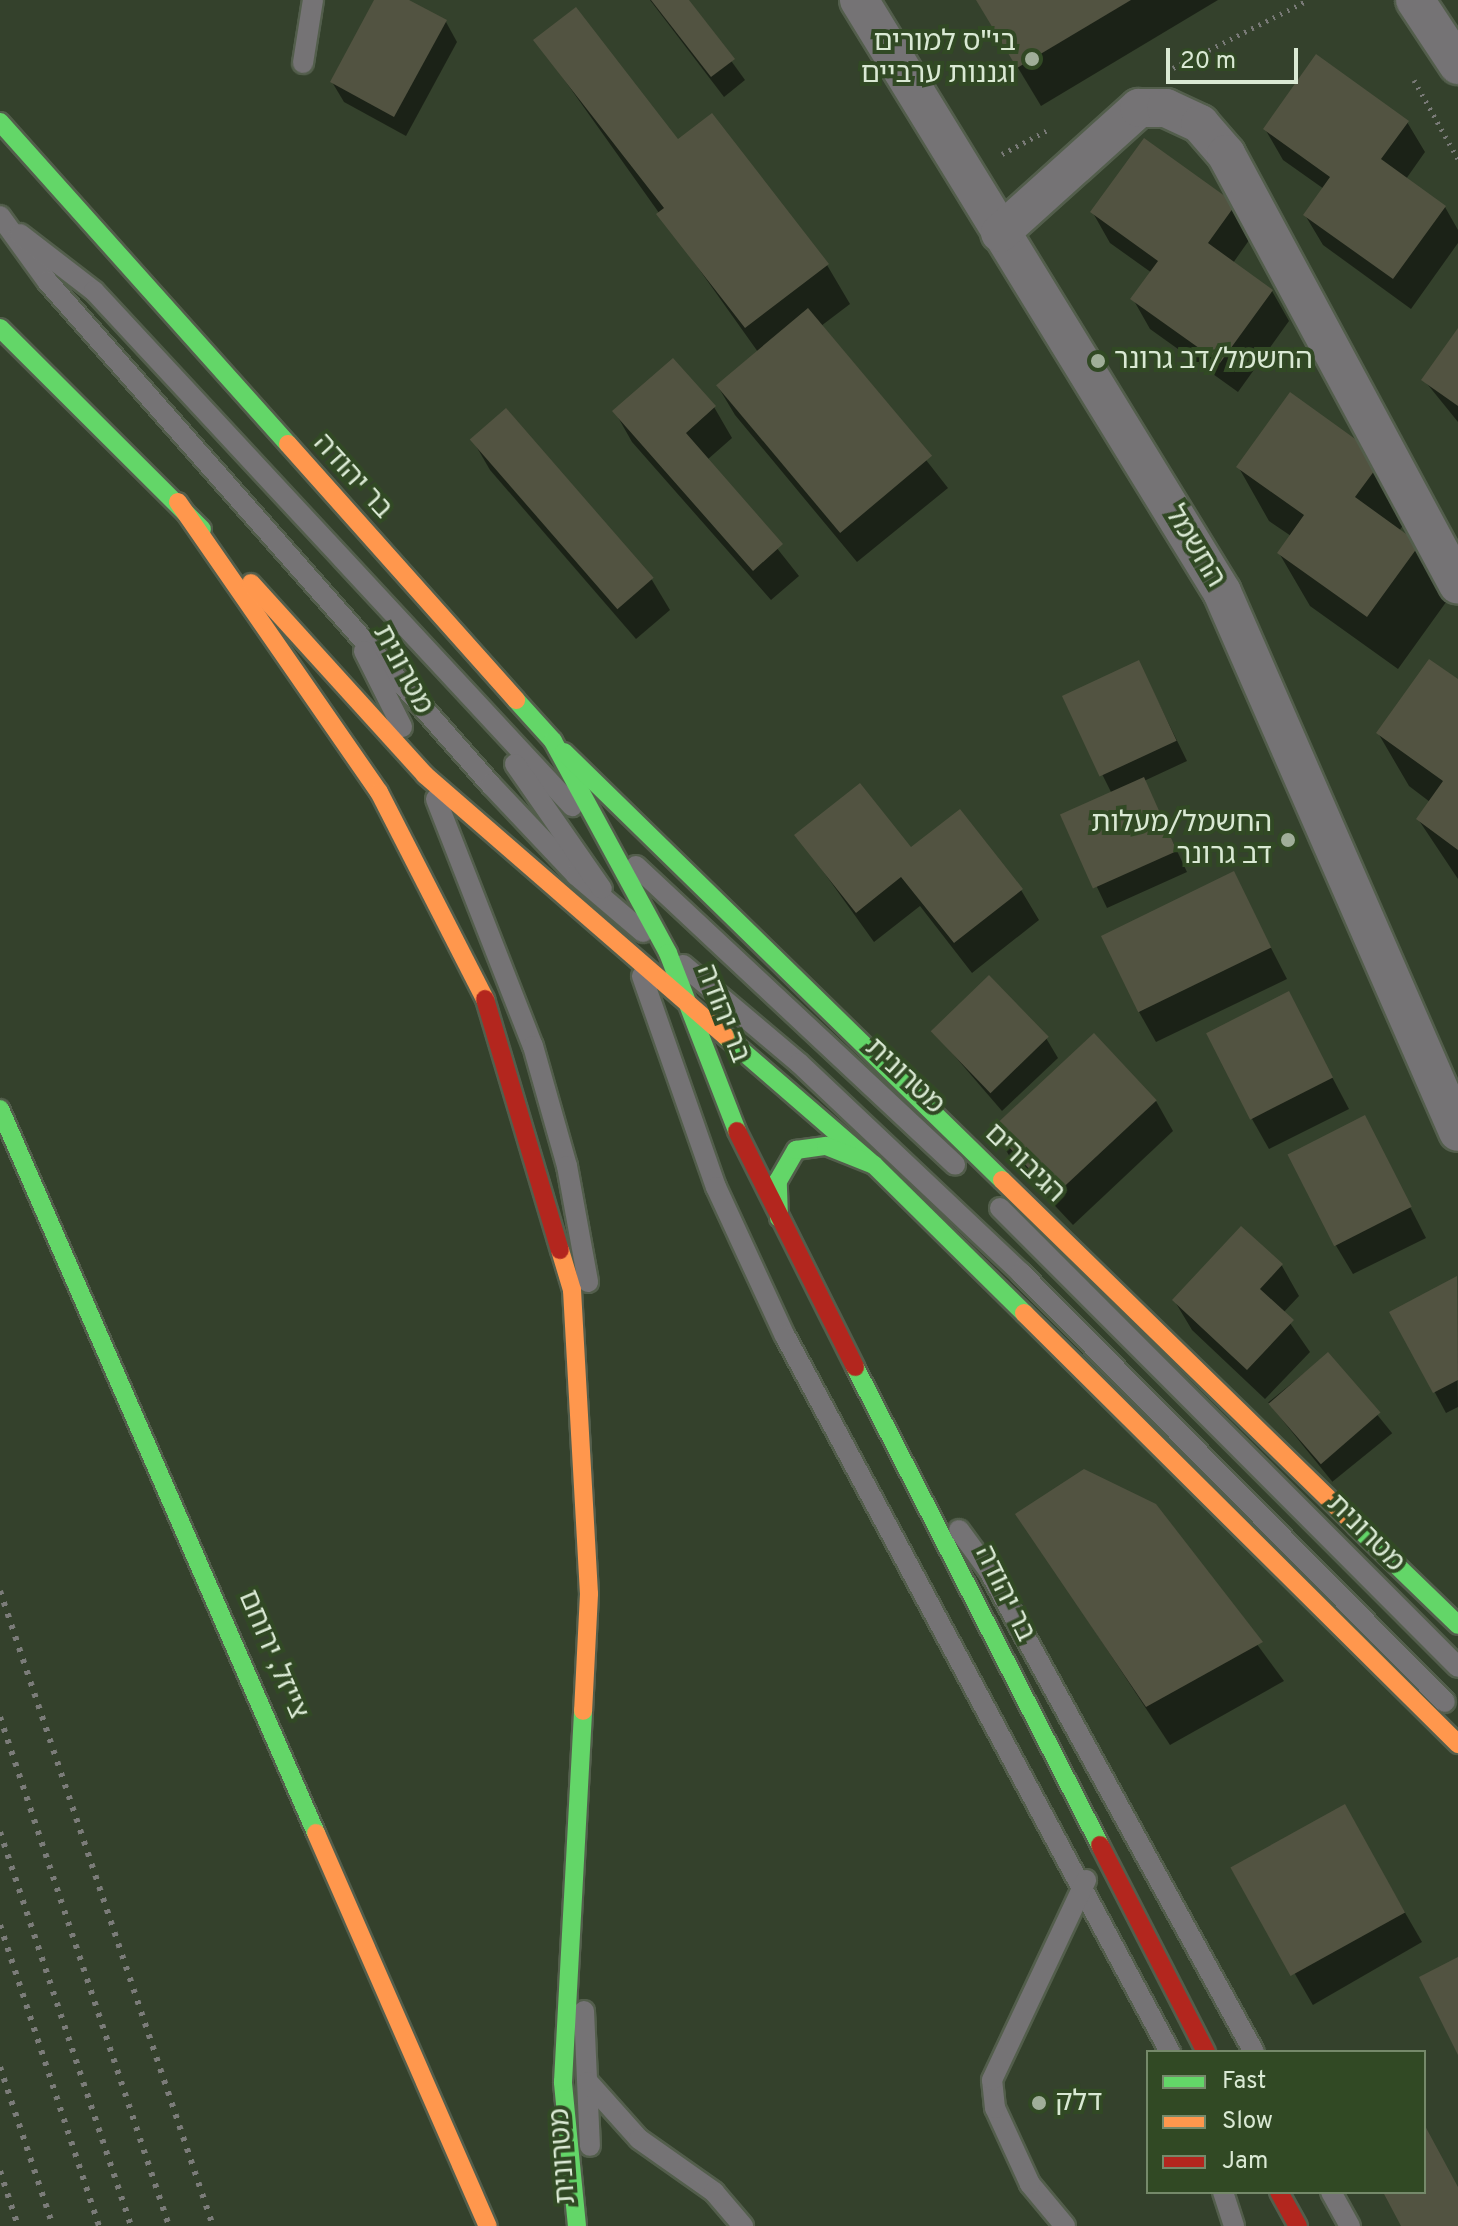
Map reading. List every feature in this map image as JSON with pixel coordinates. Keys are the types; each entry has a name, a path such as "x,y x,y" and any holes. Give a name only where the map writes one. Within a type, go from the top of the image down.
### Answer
{"main road":[{"name":"בר יהודה","path":"0,122 553,741 617,848 668,953 727,1109 779,1218 923,1494 1099,1849 1205,2050"},
{"path":"0,328 178,502 425,775 874,1165 1458,1744"},
{"path":"178,502 379,792 483,994 572,1290 580,1377 589,1594 563,2082 577,2226"},
{"name":"הגיבורים","path":"553,741 1458,1625"},
{"name":"צייזל, ירוחם","path":"0,1109 488,2226"},
{"path":"779,1218 778,1181 796,1150 826,1146 874,1165"},
{"path":"1280,2194 1298,2226"}],"street":[{"name":"החשמל","path":"859,0 1222,592 1458,1132"},
{"path":"1415,0 1458,65"},
{"path":"1000,233 1139,108 1166,108 1200,124 1226,154 1458,585"}],"lane":[{"path":"303,63 313,0"},
{"name":"מטרונית","path":"2,218 47,281 533,831 614,907 799,1063 1021,1273 1458,1715"},
{"name":"מטרונית","path":"2,218 94,291 472,706 617,848 974,1182 1458,1667"},
{"name":"מטרונית","path":"321,589 367,656 425,775 489,924 567,1166 589,1290 580,1377"},
{"name":"מטרונית","path":"472,706 614,907 636,960 716,1187 759,1283 1169,2050"},
{"path":"923,1494 989,1571 1253,2050"},
{"path":"1065,2226 1030,2184 995,2108 992,2080 1099,1849"},
{"name":"מטרונית","path":"570,1965 586,2018 597,2226"},
{"path":"588,2082 639,2139 714,2192 743,2226"},
{"path":"1224,2194 1234,2226"},
{"path":"1332,2194 1350,2226"}],"building":[{"path":"374,0 409,0 447,20 394,117 330,82"},
{"path":"651,0 689,0 735,59 711,77"},
{"path":"976,0 1131,0 1017,68"},
{"path":"576,7 678,139 712,113 829,264 745,328 656,214 664,208 533,40"},
{"path":"1316,54 1409,121 1381,159 1446,206 1393,279 1303,215 1330,177 1263,129"},
{"path":"1144,138 1236,204 1208,243 1273,290 1220,363 1130,299 1158,261 1090,212"},
{"path":"808,308 932,456 840,533 716,385"},
{"path":"1458,328 1458,406 1421,380"},
{"path":"673,358 716,406 686,433 783,544 753,571 612,411"},
{"path":"1290,392 1383,459 1355,497 1420,544 1367,617 1277,553 1304,515 1236,467"},
{"path":"506,408 654,578 617,609 470,439"},
{"path":"1429,659 1458,679 1458,850 1416,819 1443,781 1376,733"},
{"path":"1139,660 1177,741 1100,777 1062,696"},
{"path":"1144,777 1177,851 1093,888 1060,814"},
{"path":"860,783 911,847 960,809 1023,889 954,943 901,877 856,913 794,835"},
{"path":"1234,871 1271,947 1138,1012 1101,936"},
{"path":"989,975 1049,1037 990,1093 931,1031"},
{"path":"1289,991 1333,1077 1250,1120 1206,1033"},
{"path":"1094,1033 1157,1100 1054,1196 992,1128"},
{"path":"1365,1115 1412,1207 1334,1246 1287,1154"},
{"path":"1241,1226 1283,1264 1260,1289 1294,1320 1247,1370 1172,1300"},
{"path":"1457,1276 1458,1380 1433,1393 1389,1312"},
{"path":"1328,1352 1380,1412 1321,1464 1268,1404"},
{"path":"1084,1469 1156,1504 1263,1642 1146,1707 1015,1514"},
{"path":"1345,1804 1405,1912 1291,1976 1230,1868"},
{"path":"1458,1957 1458,2055 1419,1977"},
{"path":"1426,2128 1458,2187 1458,2226 1401,2226 1384,2194 1426,2194"}],"railway":[{"path":"0,1591 213,2226"},
{"path":"0,1717 169,2226"},
{"path":"0,1832 131,2226"},
{"path":"0,1925 99,2226"},
{"path":"0,2067 53,2226"},
{"path":"0,2171 18,2226"}],"traffic: fast":[{"path":"0,122 288,444"},
{"path":"0,328 202,529"},
{"path":"516,700 553,741 668,953 737,1131"},
{"path":"564,752 1002,1180"},
{"path":"725,1036 874,1165 1024,1313"},
{"path":"0,1109 316,1833"},
{"path":"779,1218 778,1181 796,1150 826,1146 874,1165"},
{"path":"855,1367 1100,1845"},
{"path":"1356,1526 1458,1625"},
{"path":"577,2226 563,2082 583,1711"}],"traffic: slow":[{"path":"288,444 516,700"},
{"path":"178,502 379,792 485,999"},
{"path":"251,583 425,775 725,1036"},
{"path":"1002,1180 1356,1526"},
{"path":"560,1250 572,1290 589,1594 583,1711"},
{"path":"1024,1313 1458,1744"},
{"path":"316,1833 488,2226"}],"traffic: jam":[{"path":"485,999 560,1250"},
{"path":"737,1131 855,1367"},
{"path":"1100,1845 1205,2050"},
{"path":"1280,2194 1298,2226"}],"place":[{"name":"בי\"ס למורים וגננות ערביים","path":"1032,59"},
{"name":"החשמל/דב גרונר","path":"1098,361"},
{"name":"החשמל/מעלות דב גרונר","path":"1288,840"},
{"name":"דלק","path":"1039,2103"}]}
